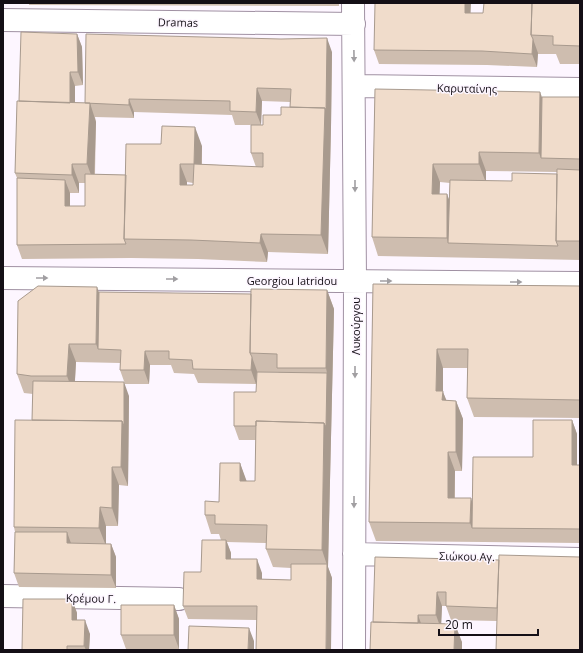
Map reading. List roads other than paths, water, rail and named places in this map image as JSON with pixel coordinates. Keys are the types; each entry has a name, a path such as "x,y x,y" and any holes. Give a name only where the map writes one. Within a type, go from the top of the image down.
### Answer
{"street":[{"name":"Dramas","path":"3,20 354,14"},
{"name":"Λυκούργου","path":"354,14 354,650"},
{"name":"Καρυταίνης","path":"355,86 580,89"},
{"name":"Georgiou Iatridou","path":"3,278 580,283"},
{"name":"Σιώκου Αγ.","path":"354,554 580,559"},
{"name":"Κρέμου Γ.","path":"3,596 179,599"}]}
